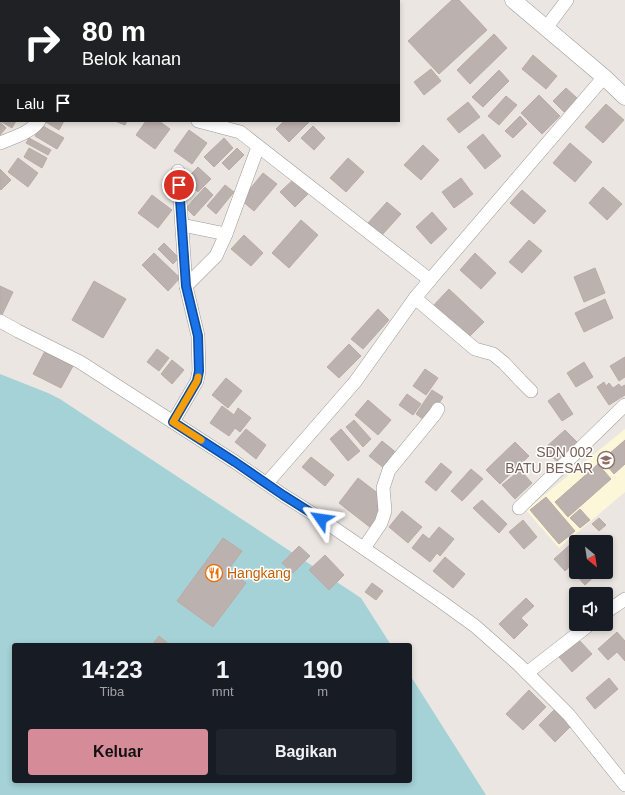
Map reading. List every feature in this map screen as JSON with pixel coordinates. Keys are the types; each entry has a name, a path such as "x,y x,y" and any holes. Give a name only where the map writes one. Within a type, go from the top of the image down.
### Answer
{"street":[{"path":"513,0 604,77 625,97"},
{"path":"546,28 566,0"},
{"path":"267,483 355,382 415,298 604,77"},
{"path":"0,143 35,127 38,122"},
{"path":"202,122 240,132 430,280"},
{"path":"186,286 216,256 226,234 258,146"},
{"path":"173,422 197,381 199,371 198,336 186,286 178,171"},
{"path":"182,225 226,234"},
{"path":"415,298 475,349 493,354 504,362 531,391"},
{"path":"0,321 80,362 321,519 475,626 527,673 568,715 625,785"},
{"path":"519,508 625,405"},
{"path":"364,548 380,523 385,511 383,488 389,470 438,409"},
{"path":"613,607 625,599"},
{"path":"527,673 581,631"}],"shaded area":[{"name":"SDN 002 BATU BESAR","path":"625,429 625,492 574,535 569,535 569,540 559,548 526,510"}],"water":[{"path":"0,374 60,399 361,598 390,643 12,643 12,783 412,783 412,678 486,795 0,795"}],"building":[{"path":"452,0 459,0 487,30 439,74 408,41"},
{"path":"494,34 507,48 470,84 457,70"},
{"path":"533,55 557,76 546,89 522,69"},
{"path":"431,69 441,81 424,95 414,82"},
{"path":"499,70 509,81 483,107 472,97"},
{"path":"566,88 577,98 564,112 553,101"},
{"path":"539,95 560,116 542,134 521,113"},
{"path":"506,96 517,105 499,125 488,116"},
{"path":"468,102 480,117 459,133 447,119"},
{"path":"606,104 624,120 603,143 585,127"},
{"path":"520,116 527,124 513,138 505,131"},
{"path":"0,122 6,128 0,135"},
{"path":"2,122 15,122 12,128"},
{"path":"46,122 63,122 59,130"},
{"path":"118,122 126,122 125,125"},
{"path":"145,122 160,122 170,129 155,149 136,135"},
{"path":"283,122 309,122 289,142 276,129"},
{"path":"41,125 64,138 57,149 35,136"},
{"path":"313,126 325,138 314,150 301,138"},
{"path":"189,130 207,143 192,164 174,151"},
{"path":"483,134 501,156 485,169 467,147"},
{"path":"29,138 51,150 48,155 26,143"},
{"path":"224,138 233,148 214,167 204,157"},
{"path":"570,143 592,162 575,182 553,163"},
{"path":"423,145 439,160 421,180 404,165"},
{"path":"29,148 47,158 42,168 24,157"},
{"path":"237,148 244,155 229,170 222,163"},
{"path":"18,158 38,173 28,187 8,172"},
{"path":"348,158 364,172 346,192 330,178"},
{"path":"198,167 211,179 198,192 185,180"},
{"path":"0,169 11,180 1,190 0,189"},
{"path":"263,173 277,184 254,211 241,200"},
{"path":"296,177 310,192 295,207 280,192"},
{"path":"461,178 473,194 454,208 442,192"},
{"path":"225,185 234,192 216,214 207,206"},
{"path":"205,187 213,195 194,216 186,208"},
{"path":"603,187 622,204 607,220 589,203"},
{"path":"522,190 546,211 534,224 510,203"},
{"path":"152,195 172,210 158,228 138,213"},
{"path":"387,202 401,214 382,235 368,223"},
{"path":"432,212 447,229 431,244 416,227"},
{"path":"301,220 318,235 289,268 272,253"},
{"path":"244,235 263,253 251,266 231,249"},
{"path":"529,240 542,251 522,273 509,262"},
{"path":"164,243 179,258 173,264 158,249"},
{"path":"154,253 180,278 168,291 142,265"},
{"path":"475,253 496,273 481,289 460,270"},
{"path":"595,268 605,293 584,302 574,277"},
{"path":"94,281 126,299 103,338 72,320"},
{"path":"0,286 13,292 1,317 0,317"},
{"path":"449,289 484,322 467,339 432,307"},
{"path":"605,299 613,318 584,332 575,313"},
{"path":"378,309 389,320 363,349 351,339"},
{"path":"349,344 361,356 339,378 327,367"},
{"path":"157,349 169,358 159,371 147,362"},
{"path":"45,351 73,366 61,388 33,374"},
{"path":"625,357 625,377 619,381 610,366"},
{"path":"172,360 184,370 172,384 161,374"},
{"path":"584,362 593,377 576,387 567,373"},
{"path":"425,369 438,378 426,395 413,386"},
{"path":"226,378 242,391 228,408 212,395"},
{"path":"604,382 606,386 609,383 613,388 619,384 621,387 625,385 625,395 609,405 597,387"},
{"path":"432,390 443,397 427,422 416,414"},
{"path":"559,393 573,414 562,421 548,401"},
{"path":"407,394 421,404 413,415 399,405"},
{"path":"368,400 391,420 378,435 355,415"},
{"path":"222,406 234,415 238,408 251,418 240,432 235,428 229,436 210,423"},
{"path":"354,420 371,439 363,447 346,427"},
{"path":"246,429 266,445 256,459 235,442"},
{"path":"341,429 360,451 348,461 330,439"},
{"path":"565,430 579,444 558,463 545,448"},
{"path":"625,440 625,464 614,474 602,460"},
{"path":"382,441 398,454 385,469 369,456"},
{"path":"515,442 529,456 500,484 486,470"},
{"path":"311,457 334,475 325,486 302,467"},
{"path":"441,463 452,472 436,491 425,482"},
{"path":"598,464 611,479 568,517 555,502"},
{"path":"471,469 483,479 462,501 451,491"},
{"path":"520,470 532,483 515,499 502,485"},
{"path":"358,478 384,498 385,511 371,528 339,503"},
{"path":"546,497 575,531 559,544 530,510"},
{"path":"482,500 507,524 499,533 473,508"},
{"path":"580,509 590,520 580,528 570,518"},
{"path":"402,511 422,527 408,543 389,527"},
{"path":"599,518 606,525 599,531 592,524"},
{"path":"523,520 537,537 524,549 509,532"},
{"path":"439,527 454,539 440,556 437,553 430,562 412,548 423,534 429,539"},
{"path":"223,538 242,551 228,570 246,583 213,627 177,601"},
{"path":"299,546 310,556 293,573 282,563"},
{"path":"569,546 569,567 565,571 554,559"},
{"path":"325,555 344,575 329,590 309,570"},
{"path":"445,557 465,574 453,588 433,571"},
{"path":"580,579 591,579 585,585"},
{"path":"372,583 383,591 376,600 365,592"},
{"path":"526,598 534,606 521,618 528,625 514,639 499,624"},
{"path":"617,632 625,641 625,661 617,652 608,660 598,649"},
{"path":"159,636 168,643 154,643"},
{"path":"579,640 592,654 572,672 559,657"},
{"path":"609,678 618,689 595,709 586,698"},
{"path":"529,690 546,707 523,730 506,714"},
{"path":"556,708 572,725 555,742 539,725"}],"slow traffic":[{"path":"198,377 173,422 201,440"}],"place":[{"name":"SDN 002 BATU BESAR","path":"606,460"},
{"name":"Hangkang","path":"214,573"}],"route":[{"path":"179,185 186,286 198,336 199,371 197,381 173,422 321,519"}]}
